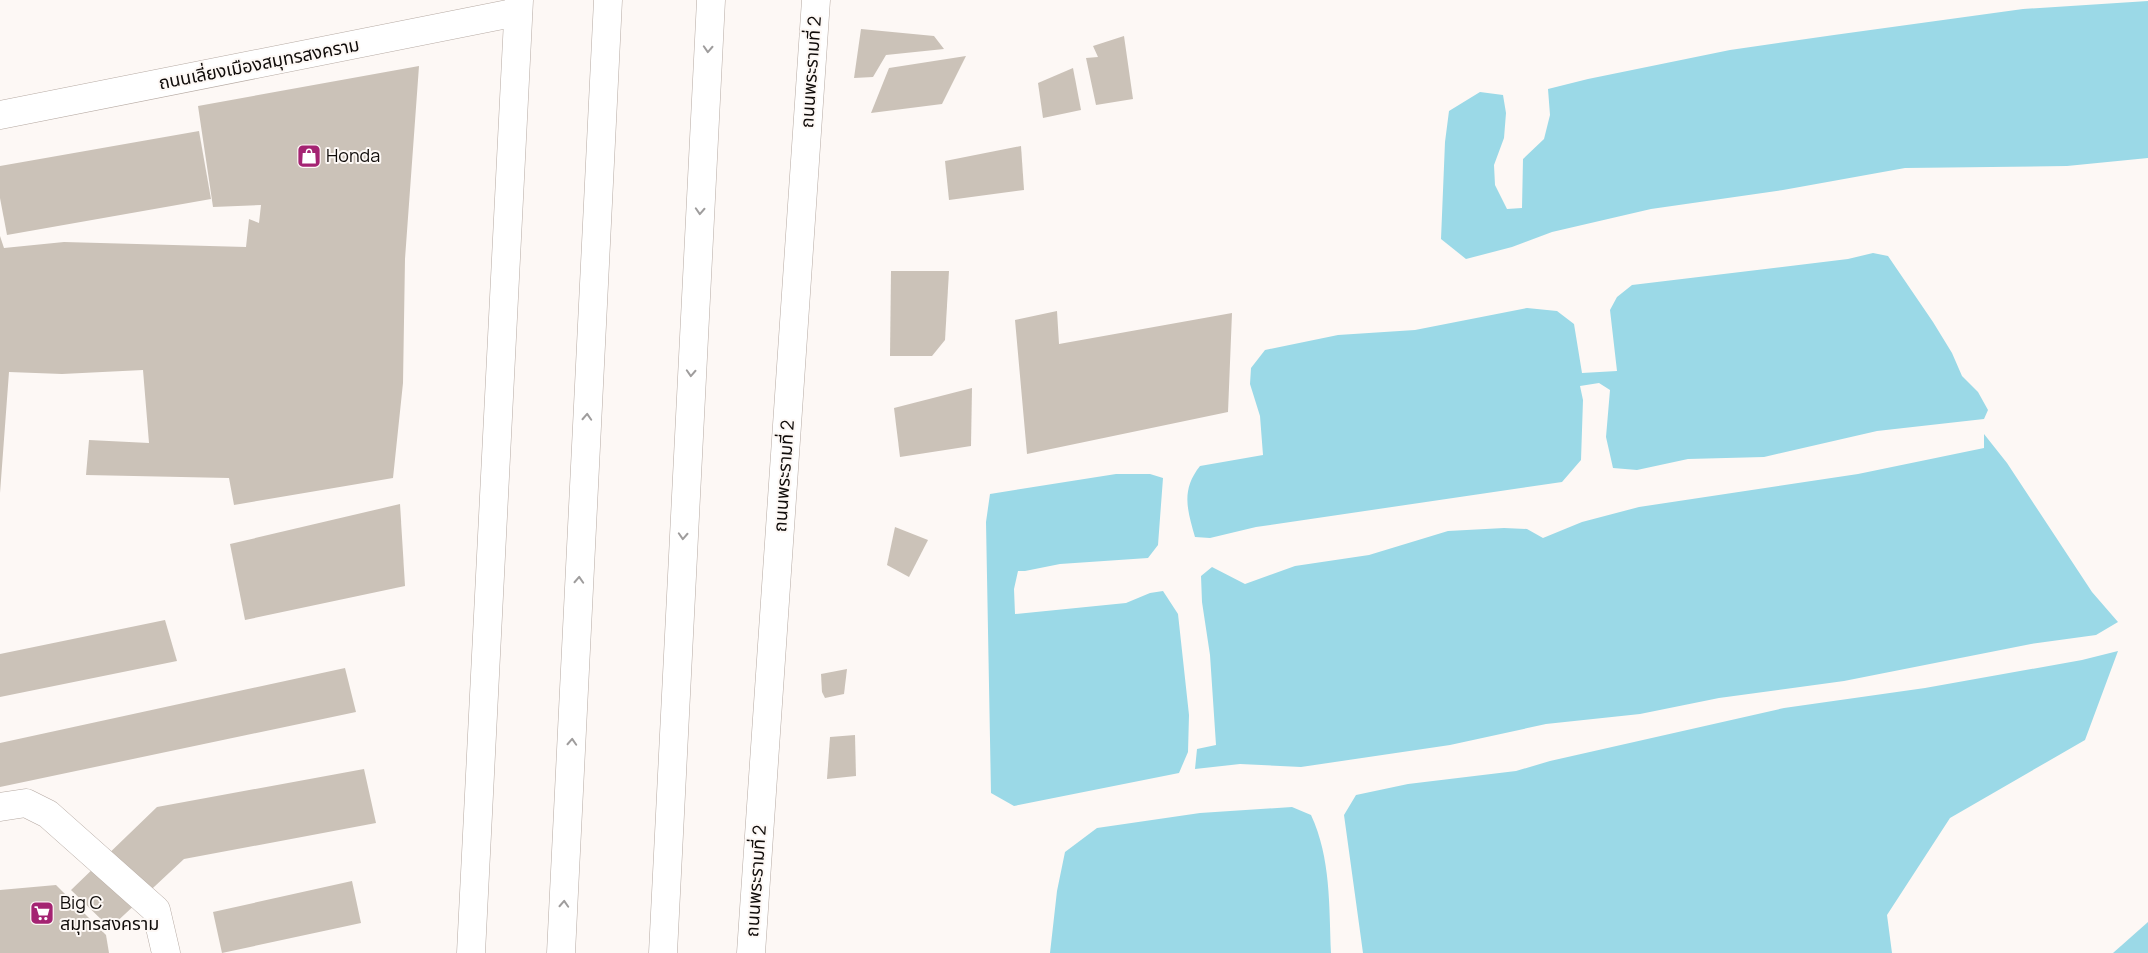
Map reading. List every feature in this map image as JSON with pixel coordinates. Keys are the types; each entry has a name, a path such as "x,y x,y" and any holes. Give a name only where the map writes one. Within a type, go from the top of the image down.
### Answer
{"main road":[{"path":"561,953 608,0"},
{"path":"663,953 711,0"},
{"name":"ถนนพระรามที่ 2","path":"751,953 816,0"},
{"path":"471,953 518,6"},
{"name":"ถนนเลี่ยงเมืองสมุทรสงคราม","path":"0,116 518,6"},
{"path":"0,807 26,803 48,814 156,910 166,953"}],"water":[{"path":"2148,1 2148,158 2067,166 1905,168 1783,190 1651,209 1552,232 1512,247 1466,259 1441,239 1445,142 1449,111 1480,92 1503,95 1506,113 1504,138 1494,165 1495,185 1507,209 1522,208 1523,159 1544,139 1550,115 1548,89 1730,50 2023,9"},
{"path":"1873,253 1888,256 1933,322 1952,353 1962,376 1978,392 1988,410 1984,419 1877,431 1764,457 1688,459 1637,470 1613,468 1606,437 1610,390 1599,383 1580,386 1583,400 1581,460 1562,482 1256,527 1210,538 1195,537 1187,500 1190,483 1200,466 1263,455 1260,416 1250,384 1251,368 1265,350 1338,335 1415,330 1527,308 1557,311 1574,324 1582,373 1617,371 1610,310 1617,297 1632,285 1848,259"},
{"path":"1984,434 2007,463 2092,592 2118,622 2096,635 2031,644 1844,681 1719,698 1640,714 1546,724 1450,745 1301,767 1240,764 1195,769 1197,749 1216,745 1210,655 1202,602 1201,576 1212,567 1245,584 1295,566 1369,555 1448,531 1504,528 1527,529 1543,538 1582,522 1639,507 1858,474 1984,448"},
{"path":"1116,474 1150,474 1163,478 1158,545 1148,558 1060,564 1018,571 1014,589 1015,614 1126,603 1150,593 1163,591 1178,614 1189,715 1188,752 1179,773 1014,806 991,793 986,522 990,494"},
{"path":"2118,651 2085,740 1950,818 1887,915 1892,953 1363,953 1344,815 1356,795 1408,784 1516,771 1550,761 1784,708 1925,688 2082,660"},
{"path":"1292,807 1311,815 1318,831 1328,882 1331,953 1050,953 1057,891 1065,852 1097,828 1200,813"},
{"path":"2148,922 2148,953 2113,953"}],"building":[{"path":"861,29 934,36 944,49 886,55 873,77 854,78"},
{"path":"1124,36 1133,99 1096,105 1086,58 1098,57 1093,46"},
{"path":"966,56 942,104 871,113 889,68"},
{"path":"419,66 405,259 403,383 393,478 234,505 229,478 86,475 89,440 149,443 143,370 62,374 9,372 0,493 0,236 4,248 64,242 246,247 249,219 259,223 261,205 213,207 198,106"},
{"path":"1073,68 1081,110 1043,118 1038,83"},
{"path":"199,131 211,199 7,235 0,198 0,166"},
{"path":"1021,146 1024,190 949,200 945,161"},
{"path":"891,271 949,271 945,340 932,356 890,356"},
{"path":"1057,311 1059,344 1232,313 1228,412 1027,454 1015,320"},
{"path":"972,388 971,446 900,457 894,408"},
{"path":"400,504 405,586 245,620 230,544"},
{"path":"895,527 928,540 909,577 887,565"},
{"path":"165,620 177,661 0,697 0,654"},
{"path":"345,668 356,712 0,787 0,743"},
{"path":"847,669 844,694 825,698 822,692 821,674"},
{"path":"855,735 856,776 827,779 830,737"},
{"path":"364,769 376,823 184,859 110,928 71,890 157,807"},
{"path":"352,881 361,923 222,953 213,912"},
{"name":"Big C สมุทรสงคราม","path":"56,885 106,935 109,953 0,953 0,890"}],"place":[{"name":"Honda","path":"309,156"},
{"name":"Big C สมุทรสงคราม","path":"42,913"}]}
